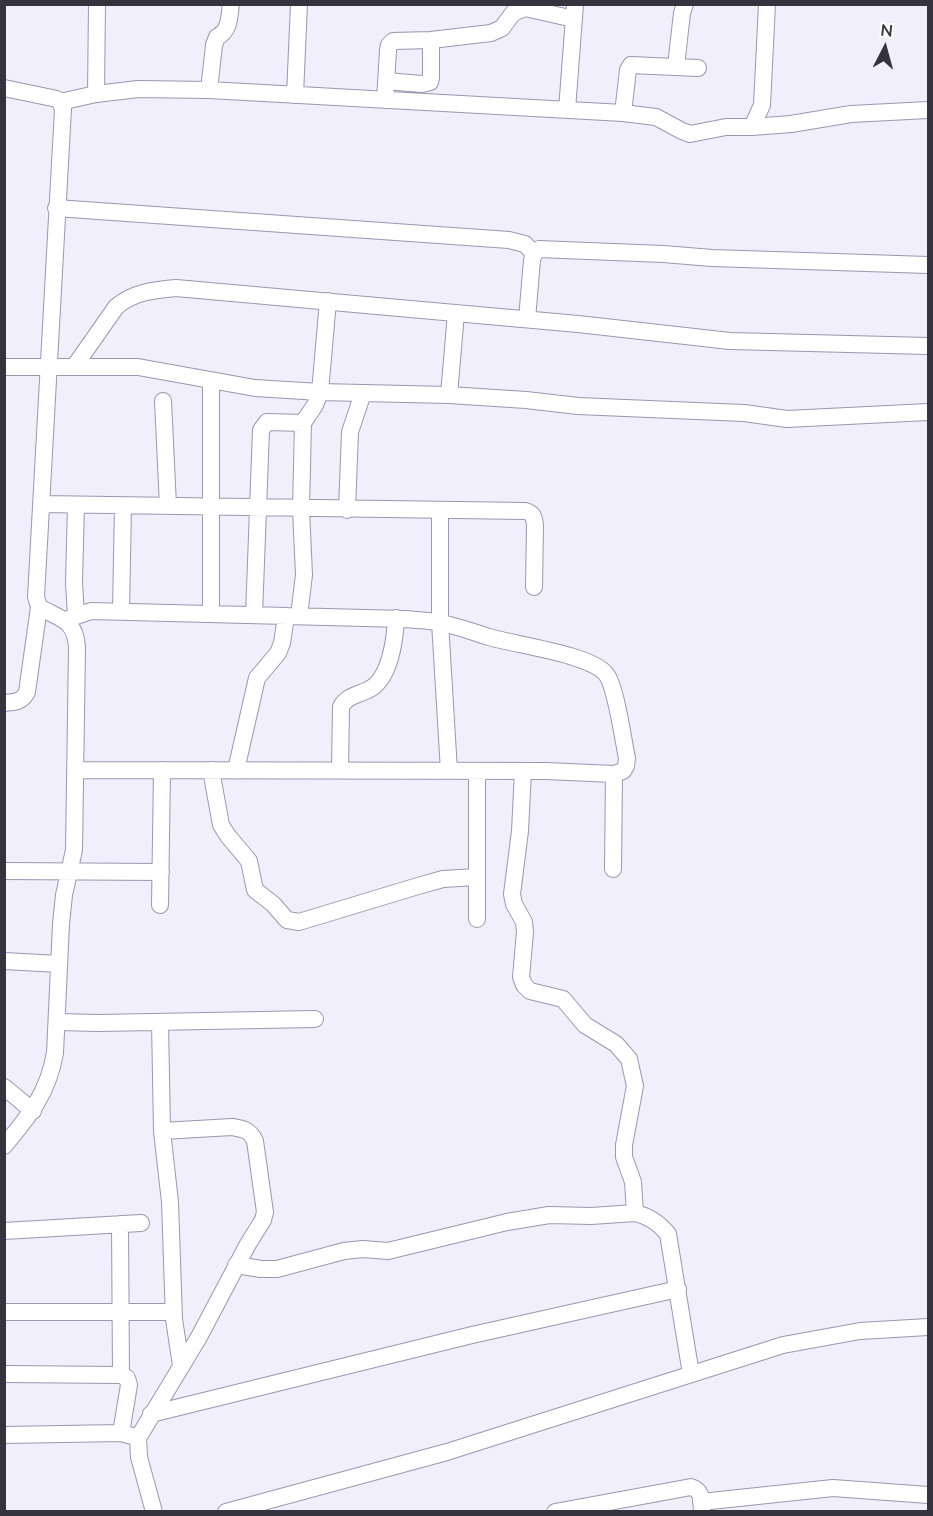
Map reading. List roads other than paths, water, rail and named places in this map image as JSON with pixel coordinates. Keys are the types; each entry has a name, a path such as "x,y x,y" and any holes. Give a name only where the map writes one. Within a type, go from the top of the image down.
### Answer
{"street":[{"path":"96,94 97,4"},
{"path":"209,90 214,45 217,37 227,30 231,4"},
{"path":"295,95 299,4"},
{"path":"676,66 682,13 686,4"},
{"path":"752,128 762,105 767,4"},
{"path":"385,100 389,45 397,40 431,40 491,33 502,28 513,14 525,8 574,12 567,110"},
{"path":"386,81 422,84 430,82 431,40"},
{"path":"623,113 628,70 631,65 698,68"},
{"path":"4,88 50,97 60,102 96,94 138,89 209,90 623,113 656,117 690,134 726,127 752,128 851,114 928,110"},
{"path":"4,703 18,702 27,692 39,607 36,597 63,110 60,102"},
{"path":"56,208 508,240 525,244 534,254"},
{"path":"527,319 534,254 539,249 712,258 928,265"},
{"path":"74,367 116,307 135,295 176,288 527,319 730,341 928,346"},
{"path":"236,770 257,678 278,653 293,616 304,568 301,509 303,423 315,405 320,392 328,301"},
{"path":"449,395 456,313"},
{"path":"4,367 138,366 255,388 449,395 578,406 744,413 787,419 928,412"},
{"path":"211,381 211,614"},
{"path":"347,510 350,432 363,393"},
{"path":"163,401 168,506"},
{"path":"254,615 259,441 264,425 273,421 303,423"},
{"path":"40,504 530,512 534,517 535,525 534,587"},
{"path":"4,1146 28,1107 46,1088 52,1071 57,1022 62,914 74,850 76,636 70,617 74,583 76,505"},
{"path":"121,612 123,506"},
{"path":"440,511 440,622 449,771"},
{"path":"39,607 70,617 91,611 396,618 440,622 596,665 607,674 612,686 627,758 623,771 614,774 523,771 75,770"},
{"path":"340,770 341,707 344,701 368,691 381,681 394,644 396,618"},
{"path":"160,905 162,770"},
{"path":"211,770 221,825 249,861 255,890 273,904 287,920 299,922 443,879 477,876"},
{"path":"477,771 477,919"},
{"path":"523,771 520,831 512,894 514,904 524,922 521,977 524,985 530,991 563,999 585,1024 616,1044 629,1059 635,1086 624,1145 624,1157 633,1182 635,1213"},
{"path":"613,869 614,774"},
{"path":"4,872 161,872"},
{"path":"4,961 59,964"},
{"path":"57,1022 315,1019"},
{"path":"160,1022 162,1131 170,1202 173,1312 177,1352 181,1366"},
{"path":"4,1087 28,1107"},
{"path":"4,1104 28,1107"},
{"path":"154,1512 139,1457 138,1438 199,1337 266,1212 255,1141 251,1133 232,1127 162,1131"},
{"path":"236,1265 277,1269 344,1251 363,1249 388,1251 507,1222 549,1215 591,1216 635,1213 660,1224 668,1234 691,1374"},
{"path":"4,1231 141,1223"},
{"path":"120,1224 120,1375"},
{"path":"151,1414 472,1335 678,1289"},
{"path":"4,1312 173,1312"},
{"path":"230,1511 447,1452 783,1345 860,1331 928,1327"},
{"path":"4,1374 120,1375 126,1378 129,1385 121,1433"},
{"path":"4,1435 121,1433 138,1438"},
{"path":"555,1512 691,1487 698,1489 701,1494 702,1507 823,1488 928,1495"}]}
